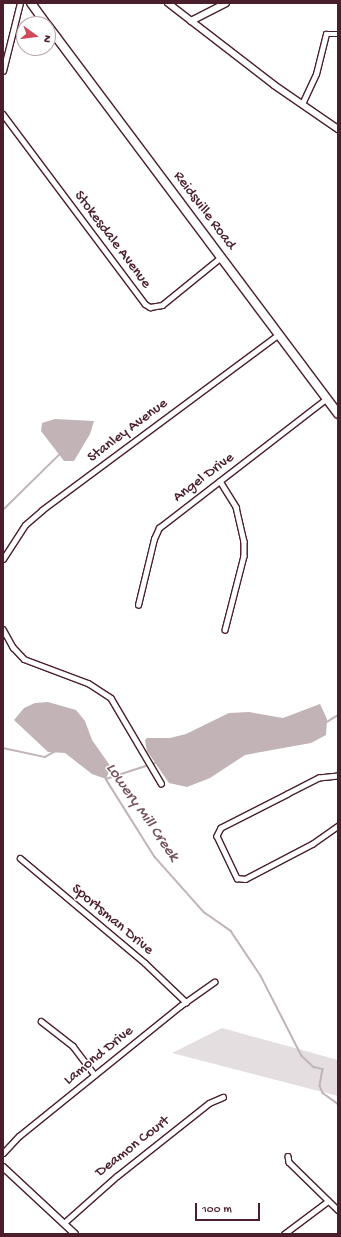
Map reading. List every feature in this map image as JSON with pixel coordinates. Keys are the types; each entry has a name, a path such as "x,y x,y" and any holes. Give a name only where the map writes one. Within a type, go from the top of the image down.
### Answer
{"highway":[{"name":"Reidsville Road","path":"31,3 40,16"},
{"name":"Reidsville Road","path":"56,37 338,412"}],"street":[{"path":"3,71 20,3"},
{"path":"168,3 302,104 338,129"},
{"path":"191,21 226,3"},
{"path":"302,104 316,74 326,34 338,34"},
{"name":"Stokesdale Avenue","path":"3,114 145,304 155,307 162,305 221,257"},
{"name":"Stanley Avenue","path":"3,559 25,525 42,510 279,334"},
{"name":"Angel Drive","path":"138,605 154,539 159,528 327,398"},
{"path":"220,481 236,508 244,540 244,556 225,630"},
{"path":"3,629 13,647 24,659 88,683 111,698 161,783"},
{"path":"338,776 313,781 221,828 217,836 237,878 245,879 312,844 338,826"},
{"name":"Sportsman Drive","path":"20,858 145,963 186,1002"},
{"name":"Lamond Drive","path":"3,1153 19,1136 186,1002 214,982"},
{"path":"41,1021 73,1046 95,1075"},
{"name":"Deamon Court","path":"64,1223 117,1176 209,1103 223,1097"},
{"path":"288,1156 289,1162 338,1210"},
{"path":"3,1167 76,1234"},
{"path":"284,1234 328,1201"}],"shaded area":[{"path":"55,419 94,421 90,434 74,461 64,461 41,431 42,423"},
{"path":"48,702 76,710 85,721 92,740 111,767 106,779 92,774 65,753 48,752 14,720 24,708 35,703"},
{"path":"320,704 327,719 326,735 311,743 245,755 210,778 187,787 169,783 147,751 145,740 147,738 170,738 186,734 229,713 249,712 283,718"},
{"path":"222,1028 338,1060 338,1096 172,1053"}],"waterway":[{"path":"3,510 59,455"},
{"path":"327,722 338,715"},
{"name":"Lowery Mill Creek","path":"3,748 45,757 56,751"},
{"path":"106,779 155,763"},
{"name":"Lowery Mill Creek","path":"106,779 155,857 204,912 231,931 261,976 302,1056 314,1067 323,1069 320,1086 323,1093 338,1104"}]}
